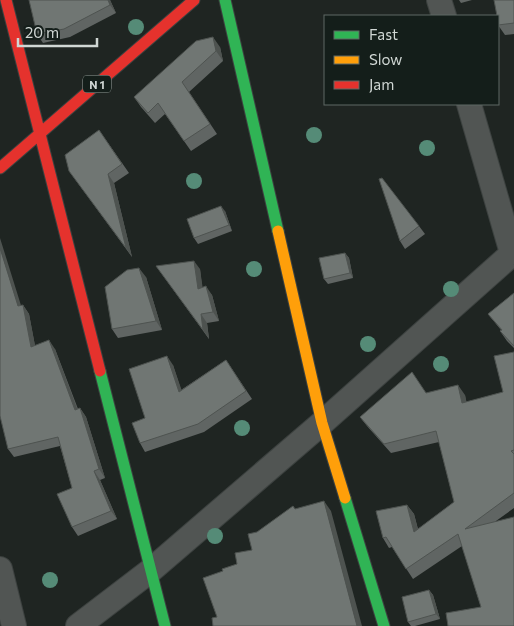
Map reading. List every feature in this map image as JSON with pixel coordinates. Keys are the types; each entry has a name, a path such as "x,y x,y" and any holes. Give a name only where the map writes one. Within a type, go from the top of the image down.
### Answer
{"main road":[{"path":"6,0 165,626"},
{"name":"N 1","path":"0,168 194,0"},
{"path":"225,0 322,422 384,626"}],"street":[{"path":"439,0 444,15"},
{"path":"78,626 150,571 322,422 513,252 469,105"},
{"path":"0,569 14,626"}],"building":[{"path":"29,0 108,0 110,5 64,29 37,34"},
{"path":"494,0 514,0 514,23 499,25 499,15 497,15"},
{"path":"213,37 216,51 182,82 210,124 184,141 158,103 148,113 134,97 196,41"},
{"path":"99,130 122,164 108,174 126,248 69,171 65,155"},
{"path":"382,178 419,226 400,241 379,179"},
{"path":"221,206 229,225 194,238 187,219"},
{"path":"0,248 18,306 23,305 31,347 49,340 75,410 80,408 99,469 94,471 111,511 72,527 57,494 72,488 58,437 8,449 0,416"},
{"path":"345,253 350,273 324,279 319,258"},
{"path":"194,261 198,289 206,286 213,312 201,314 203,330 156,266"},
{"path":"139,268 156,321 112,329 105,287 127,270"},
{"path":"514,293 514,346 488,314"},
{"path":"514,352 514,450 511,451 514,454 514,493 465,529 514,517 514,626 448,626 446,613 481,607 458,534 406,569 386,537 383,538 376,511 407,505 414,532 454,502 436,431 384,444 360,417 412,372 426,393 458,385 462,403 503,392 494,356"},
{"path":"167,356 179,392 226,360 246,391 198,424 140,443 132,423 145,418 129,369"},
{"path":"324,501 357,626 213,626 212,618 217,617 203,578 237,564 235,553 252,550 248,534 257,532 293,506 295,509"},
{"path":"429,590 436,614 408,622 402,597"}],"traffic: fast":[{"path":"225,0 278,231"},
{"path":"100,371 165,626"},
{"path":"345,498 384,626"}],"traffic: slow":[{"path":"278,231 322,423 345,498"}],"traffic: jam":[{"path":"6,0 100,371"},
{"path":"0,168 194,0"}]}
